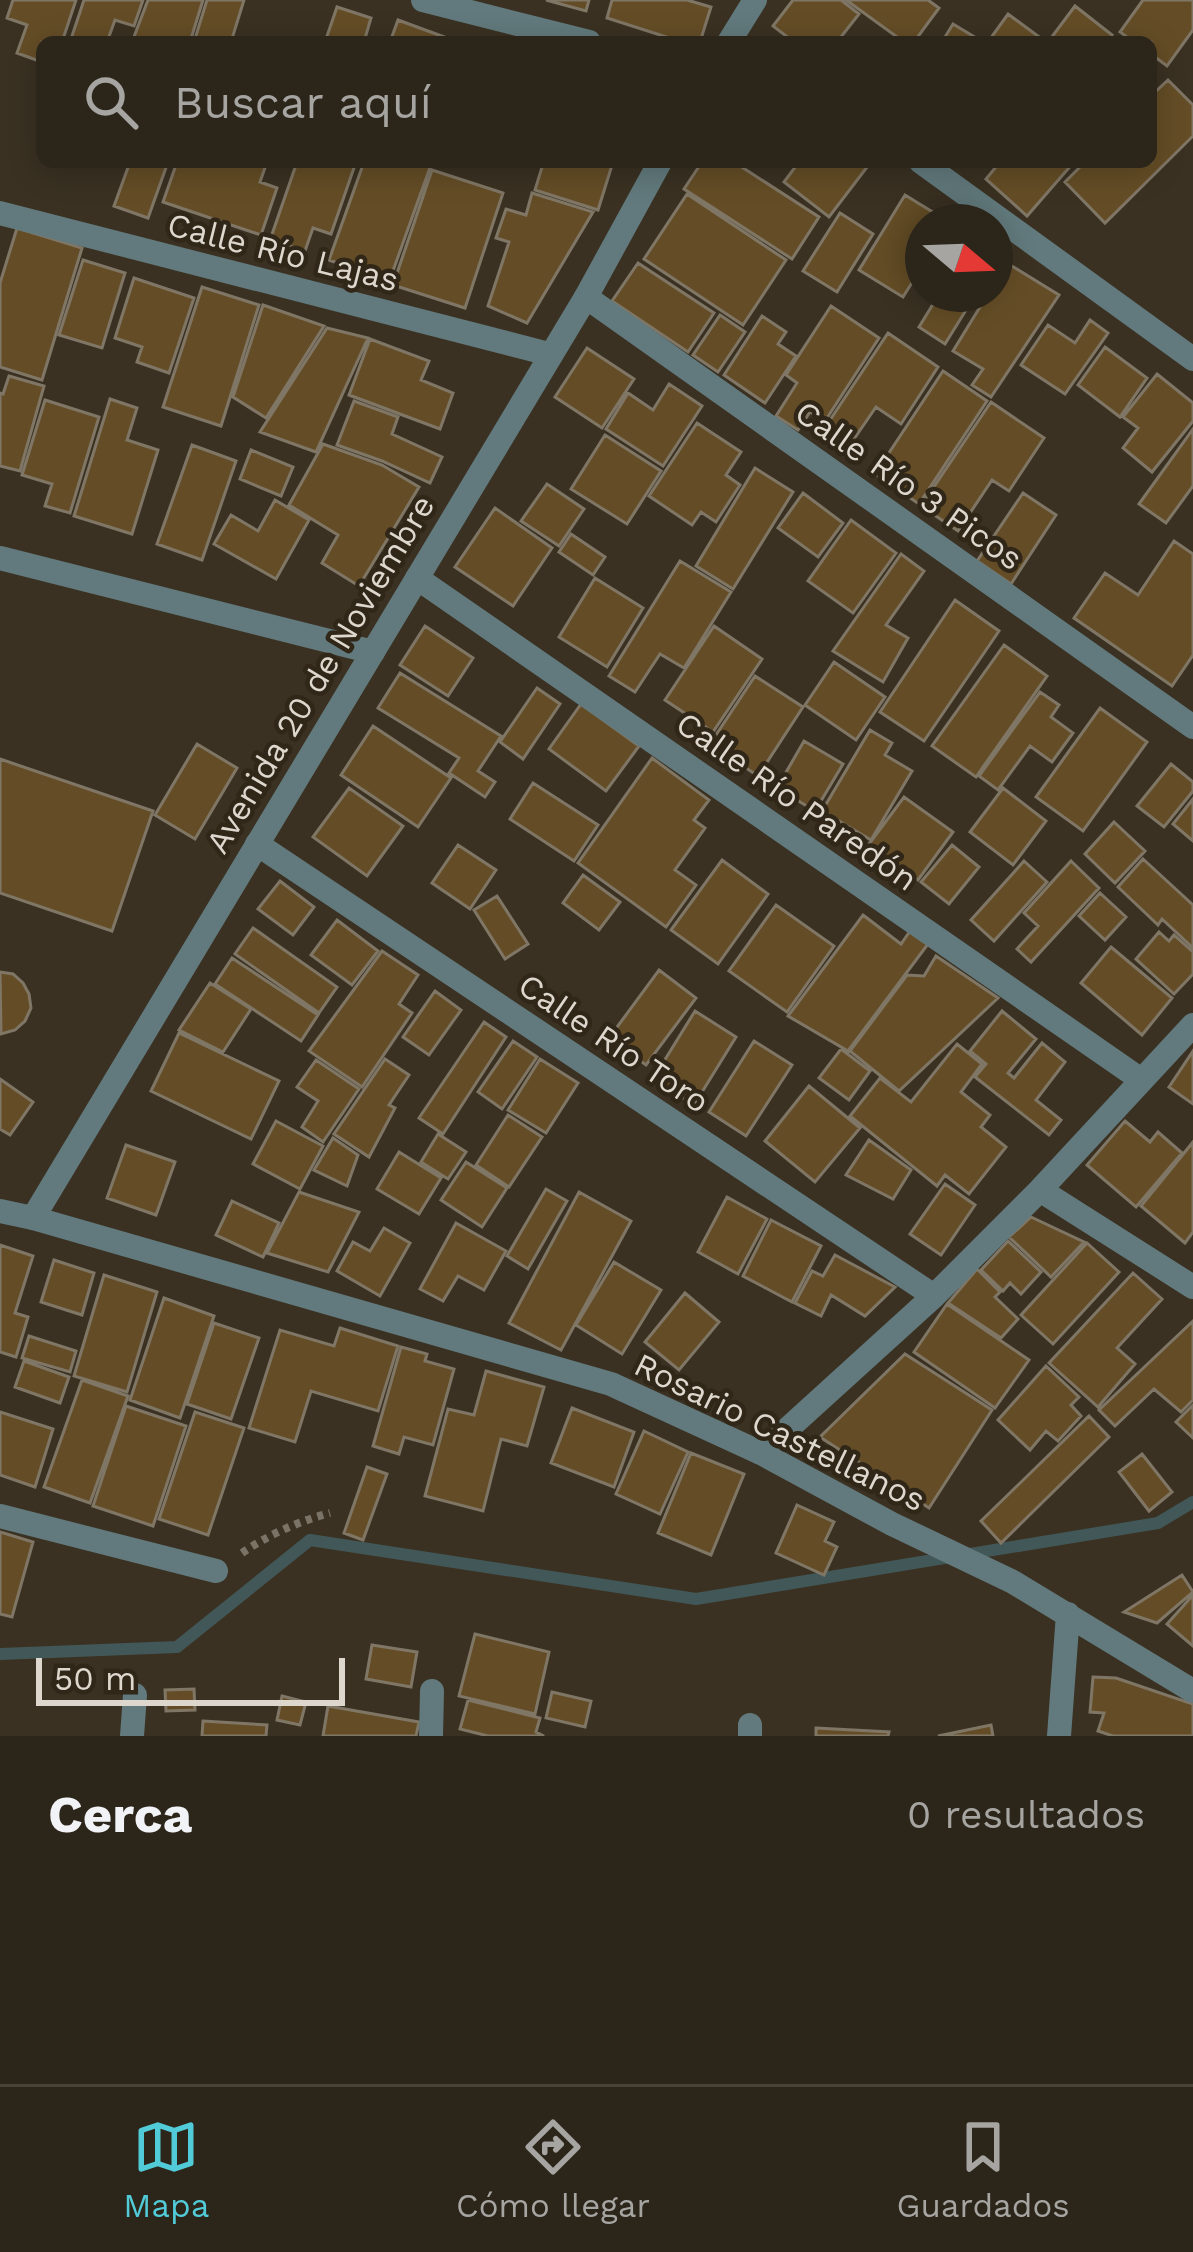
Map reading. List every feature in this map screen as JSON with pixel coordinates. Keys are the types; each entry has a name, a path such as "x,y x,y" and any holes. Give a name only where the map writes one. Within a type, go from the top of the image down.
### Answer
{"street":[{"path":"424,0 565,36"},
{"path":"741,36 755,0"},
{"name":"Avenida 20 de Noviembre","path":"33,1218 586,296 657,168"},
{"path":"929,168 1193,359"},
{"name":"Calle Río Lajas","path":"0,212 549,355"},
{"name":"Calle Río 3 Picos","path":"586,296 1193,727"},
{"path":"0,558 373,652"},
{"name":"Calle Río Paredón","path":"416,578 1140,1079"},
{"name":"Calle Río Toro","path":"256,844 934,1296"},
{"path":"761,1454 934,1296 1040,1190 1193,1024"},
{"path":"1040,1190 1193,1287"},
{"name":"Rosario Castellanos","path":"0,1210 611,1384 1013,1582 1193,1691"},
{"path":"0,1516 216,1571"},
{"path":"1059,1736 1068,1614"},
{"path":"431,1736 432,1691"},
{"path":"132,1736 135,1695"}],"path":[{"path":"216,1571 259,1541 330,1514"}],"building":[{"path":"13,0 76,0 64,36 36,36 36,60 17,53 27,25 7,18"},
{"path":"84,0 143,0 134,26 115,20 109,36 72,36"},
{"path":"148,0 203,0 192,36 134,36"},
{"path":"207,0 244,0 233,36 196,36"},
{"path":"546,0 589,0 586,11"},
{"path":"612,0 687,0 711,7 702,36 663,36 607,18"},
{"path":"793,0 841,0 859,14 842,36 786,36 773,26"},
{"path":"846,0 928,0 939,8 918,36 896,36"},
{"path":"1143,0 1193,0 1193,30 1167,66 1157,58 1157,36 1120,32"},
{"path":"1075,6 1112,35 1111,36 1052,36"},
{"path":"337,7 371,18 366,36 327,36"},
{"path":"1008,14 1038,36 992,36"},
{"path":"398,20 442,36 392,36"},
{"path":"953,24 973,36 946,36"},
{"path":"1168,80 1193,105 1193,136 1105,223 1065,182 1079,168 1157,168 1157,90"},
{"path":"128,168 166,168 148,218 114,206"},
{"path":"175,168 265,168 260,182 277,188 261,235 163,202"},
{"path":"295,168 354,168 331,234 313,228 305,251 270,240"},
{"path":"362,168 430,168 389,282 329,260"},
{"path":"542,168 611,168 598,210 535,190"},
{"path":"698,168 743,168 819,217 792,259 684,189"},
{"path":"794,168 866,168 829,217 784,182"},
{"path":"995,168 1069,168 1027,216 986,179"},
{"path":"432,170 503,193 465,308 393,285"},
{"path":"532,193 593,212 527,323 488,306 509,242 496,238 506,209 526,215"},
{"path":"687,194 786,260 743,325 644,259"},
{"path":"905,195 920,204 905,204 903,297 859,270"},
{"path":"840,213 873,234 837,292 803,271"},
{"path":"17,228 82,248 42,380 0,367 0,283"},
{"path":"83,260 125,273 102,348 59,335"},
{"path":"638,263 714,313 688,352 612,301"},
{"path":"1013,267 1059,295 991,397 972,385 983,369 953,351 977,312 1013,312"},
{"path":"134,278 194,298 169,373 137,362 142,347 115,338"},
{"path":"202,287 259,305 221,426 163,407"},
{"path":"263,305 324,326 266,418 233,397"},
{"path":"831,306 879,338 825,421 810,412 798,430 776,416 797,383 786,375"},
{"path":"928,312 965,312 945,344 919,327"},
{"path":"720,315 745,332 718,372 693,355"},
{"path":"762,316 786,332 778,344 796,356 765,403 724,375"},
{"path":"1090,320 1108,333 1065,394 1021,365 1048,325 1075,343"},
{"path":"327,328 368,338 316,452 260,432"},
{"path":"888,333 938,367 901,424 876,407 843,455 818,438"},
{"path":"370,339 429,361 421,380 453,393 440,429 349,395"},
{"path":"1105,347 1147,378 1120,417 1078,385"},
{"path":"587,348 634,379 602,428 555,397"},
{"path":"943,371 987,401 919,504 875,474"},
{"path":"1157,374 1193,403 1193,421 1152,472 1123,448 1138,428 1123,417"},
{"path":"9,376 44,386 20,471 0,466 0,393"},
{"path":"669,384 702,406 663,466 606,429 628,393 653,410"},
{"path":"110,399 137,408 127,440 158,450 132,534 74,516"},
{"path":"45,400 99,417 70,513 45,506 52,484 22,475"},
{"path":"354,401 398,417 392,434 442,457 430,483 337,445"},
{"path":"991,402 1044,438 1009,491 992,480 958,531 921,506"},
{"path":"697,423 741,452 726,475 740,485 716,522 701,512 692,525 649,496"},
{"path":"1193,429 1193,486 1166,523 1139,504"},
{"path":"605,435 661,471 627,524 571,489"},
{"path":"323,444 382,465 419,487 359,586 322,563 338,535 289,505"},
{"path":"192,445 236,461 202,560 157,544"},
{"path":"251,450 293,467 281,496 240,479"},
{"path":"755,468 793,492 733,589 696,566"},
{"path":"547,484 584,509 559,546 521,521"},
{"path":"803,493 843,523 818,557 778,528"},
{"path":"1023,493 1056,515 1011,584 977,561"},
{"path":"275,500 309,520 276,579 214,544 231,515 258,531"},
{"path":"495,508 552,548 513,606 455,567"},
{"path":"851,520 896,553 853,613 808,581"},
{"path":"571,534 605,557 593,575 559,552"},
{"path":"1174,541 1193,554 1193,655 1172,686 1074,618 1105,573 1138,595"},
{"path":"901,554 924,571 886,625 908,638 883,682 833,651"},
{"path":"680,561 731,592 684,668 660,654 635,692 609,676"},
{"path":"595,578 643,608 607,667 559,637"},
{"path":"955,600 999,631 924,741 880,712"},
{"path":"425,626 473,658 448,696 400,665"},
{"path":"714,626 762,659 713,732 665,700"},
{"path":"1004,645 1047,676 976,777 932,746"},
{"path":"834,662 885,697 856,740 805,705"},
{"path":"400,673 501,736 478,771 495,782 485,797 449,773 459,758 378,708"},
{"path":"755,676 803,707 758,776 710,744"},
{"path":"537,688 560,704 523,759 500,742"},
{"path":"1040,692 1059,705 1051,717 1073,733 1052,762 1030,746 998,790 979,776"},
{"path":"581,704 639,746 606,791 549,749"},
{"path":"1100,708 1147,742 1083,831 1036,797"},
{"path":"373,726 451,778 418,827 341,775"},
{"path":"870,730 892,743 885,755 912,771 871,840 822,811"},
{"path":"804,741 843,764 815,811 777,788"},
{"path":"197,744 237,768 195,839 155,815"},
{"path":"652,758 709,800 694,820 705,828 675,870 696,885 666,927 578,863"},
{"path":"0,759 153,811 112,931 0,893"},
{"path":"1171,764 1193,782 1193,791 1164,827 1137,806"},
{"path":"533,783 598,825 574,861 510,819"},
{"path":"349,788 403,826 367,876 313,837"},
{"path":"1003,788 1046,821 1013,865 970,832"},
{"path":"904,797 953,832 918,880 869,844"},
{"path":"1193,799 1193,841 1173,824"},
{"path":"1114,822 1145,851 1115,883 1085,854"},
{"path":"458,845 496,870 470,909 432,883"},
{"path":"952,845 979,867 949,904 921,882"},
{"path":"1143,859 1193,905 1193,948 1162,919 1158,925 1118,887"},
{"path":"722,860 768,894 718,964 671,930"},
{"path":"1024,861 1047,882 994,941 971,920"},
{"path":"1071,861 1099,888 1031,962 1017,949 1038,926 1024,913"},
{"path":"583,875 620,902 599,930 563,903"},
{"path":"280,881 314,907 293,935 258,909"},
{"path":"1100,893 1126,917 1105,940 1079,916"},
{"path":"497,896 528,944 505,959 474,910"},
{"path":"776,905 834,946 787,1012 729,971"},
{"path":"863,915 901,944 910,931 928,944 848,1051 788,1016"},
{"path":"337,920 378,951 352,985 311,955"},
{"path":"253,928 337,987 319,1013 235,954"},
{"path":"1159,932 1169,941 1174,935 1193,952 1193,974 1174,994 1136,959"},
{"path":"1111,947 1172,998 1142,1035 1081,983"},
{"path":"382,951 418,975 399,1004 412,1013 362,1087 309,1051"},
{"path":"936,956 998,998 899,1091 850,1051 907,975 924,976"},
{"path":"232,958 318,1015 301,1041 215,984"},
{"path":"659,970 696,998 646,1065 609,1038"},
{"path":"0,972 13,974 23,983 31,1008 15,1030 1,1034"},
{"path":"210,983 251,1009 223,1052 179,1030"},
{"path":"435,991 461,1010 429,1055 403,1037"},
{"path":"695,1011 736,1037 694,1105 653,1079"},
{"path":"1002,1011 1036,1039 1008,1073 1014,1078 1042,1043 1065,1062 1036,1100 1061,1120 1049,1135 975,1077 986,1064 970,1051"},
{"path":"484,1022 506,1037 443,1134 419,1118"},
{"path":"179,1033 279,1081 251,1139 151,1091"},
{"path":"513,1041 537,1057 502,1109 478,1092"},
{"path":"754,1041 792,1065 746,1136 709,1112"},
{"path":"957,1044 982,1064 961,1092 990,1115 981,1127 1006,1147 969,1194 945,1175 937,1186 850,1116 880,1078 911,1102"},
{"path":"841,1049 870,1071 849,1100 819,1078"},
{"path":"1193,1051 1193,1104 1169,1087"},
{"path":"385,1059 409,1075 389,1105 395,1108 369,1157 334,1134"},
{"path":"540,1059 578,1083 546,1133 508,1110"},
{"path":"316,1060 359,1089 323,1142 302,1127 318,1101 297,1087"},
{"path":"0,1079 33,1102 10,1135 0,1129"},
{"path":"809,1086 860,1128 815,1182 765,1141"},
{"path":"508,1115 542,1137 509,1187 476,1165"},
{"path":"276,1121 323,1146 300,1189 253,1164"},
{"path":"1125,1121 1150,1142 1158,1132 1182,1153 1136,1207 1087,1165"},
{"path":"438,1134 466,1152 448,1179 421,1162"},
{"path":"333,1138 358,1155 347,1186 314,1170"},
{"path":"869,1140 911,1170 893,1199 846,1175"},
{"path":"1193,1142 1193,1232 1185,1243 1141,1206"},
{"path":"126,1145 175,1162 156,1215 107,1198"},
{"path":"399,1152 441,1178 419,1214 377,1189"},
{"path":"466,1162 507,1188 482,1227 441,1200"},
{"path":"945,1184 975,1205 941,1255 910,1234"},
{"path":"546,1189 567,1201 528,1269 507,1256"},
{"path":"299,1192 359,1212 328,1272 267,1253"},
{"path":"579,1192 631,1221 561,1350 509,1323"},
{"path":"727,1197 767,1219 738,1274 698,1252"},
{"path":"232,1201 279,1223 263,1257 216,1235"},
{"path":"1031,1217 1084,1242 1051,1277 1009,1237"},
{"path":"771,1220 821,1246 792,1302 743,1276"},
{"path":"456,1223 506,1251 484,1290 458,1276 443,1301 420,1289"},
{"path":"384,1228 410,1243 380,1296 337,1271 353,1242 370,1251"},
{"path":"1008,1241 1041,1272 1021,1294 1010,1283 1003,1291 981,1270"},
{"path":"1087,1243 1119,1272 1053,1344 1021,1315"},
{"path":"0,1245 33,1256 15,1313 28,1317 16,1357 0,1352"},
{"path":"835,1255 895,1287 865,1316 831,1295 821,1316 795,1303 812,1271 823,1276"},
{"path":"54,1260 94,1273 82,1315 41,1302"},
{"path":"614,1262 661,1290 622,1354 576,1325"},
{"path":"977,1269 1000,1292 995,1297 1018,1319 1001,1338 948,1303"},
{"path":"1133,1273 1162,1299 1117,1348 1135,1364 1098,1407 1049,1363"},
{"path":"104,1275 157,1292 127,1392 74,1376"},
{"path":"685,1293 719,1322 679,1370 645,1342"},
{"path":"164,1298 214,1316 180,1418 130,1400"},
{"path":"947,1304 1029,1360 995,1408 914,1352"},
{"path":"1193,1321 1193,1400 1181,1412 1154,1389 1115,1426 1099,1410"},
{"path":"214,1323 259,1338 231,1419 187,1404"},
{"path":"340,1328 398,1346 378,1411 311,1391 295,1442 249,1428 280,1330 334,1346"},
{"path":"29,1336 76,1351 70,1372 22,1358"},
{"path":"401,1347 427,1354 425,1361 454,1369 433,1445 404,1437 399,1454 373,1446"},
{"path":"905,1354 992,1410 929,1508 820,1437"},
{"path":"24,1361 69,1377 60,1403 15,1387"},
{"path":"1046,1366 1079,1397 1071,1405 1081,1416 1058,1441 1046,1431 1030,1450 998,1420"},
{"path":"486,1371 544,1387 527,1446 501,1439 483,1511 425,1496 448,1409 474,1415"},
{"path":"82,1380 128,1396 90,1503 44,1487"},
{"path":"1193,1405 1193,1438 1176,1422"},
{"path":"126,1406 186,1426 153,1526 93,1506"},
{"path":"572,1408 634,1432 614,1487 551,1463"},
{"path":"0,1412 53,1429 35,1487 0,1475"},
{"path":"195,1412 244,1428 208,1535 159,1519"},
{"path":"1089,1416 1109,1437 1001,1543 981,1521"},
{"path":"644,1431 688,1452 660,1514 616,1494"},
{"path":"691,1453 744,1474 711,1555 658,1533"},
{"path":"1142,1454 1172,1492 1149,1511 1119,1472"},
{"path":"367,1467 387,1474 363,1540 344,1533"},
{"path":"797,1505 834,1522 825,1541 837,1547 824,1575 776,1553"},
{"path":"0,1532 33,1542 12,1617 0,1614"},
{"path":"1182,1575 1193,1592 1157,1623 1124,1612"},
{"path":"1193,1595 1193,1646 1167,1624"},
{"path":"475,1634 549,1652 535,1714 459,1696"},
{"path":"372,1645 417,1652 411,1687 366,1679"},
{"path":"1093,1677 1116,1678 1193,1704 1193,1736 1113,1736 1098,1731 1104,1713 1090,1712"},
{"path":"194,1689 195,1710 166,1711 165,1690"},
{"path":"552,1692 591,1701 585,1727 546,1718"},
{"path":"282,1696 306,1702 300,1725 277,1720"},
{"path":"468,1700 540,1718 536,1732 544,1736 488,1736 460,1729"},
{"path":"328,1706 419,1722 416,1736 323,1736"},
{"path":"203,1721 267,1725 266,1736 202,1736"},
{"path":"991,1725 993,1736 938,1736"},
{"path":"816,1728 889,1732 888,1736 816,1736"}],"waterway":[{"path":"0,1654 177,1647 310,1540 696,1599 1158,1523 1193,1502"}]}
